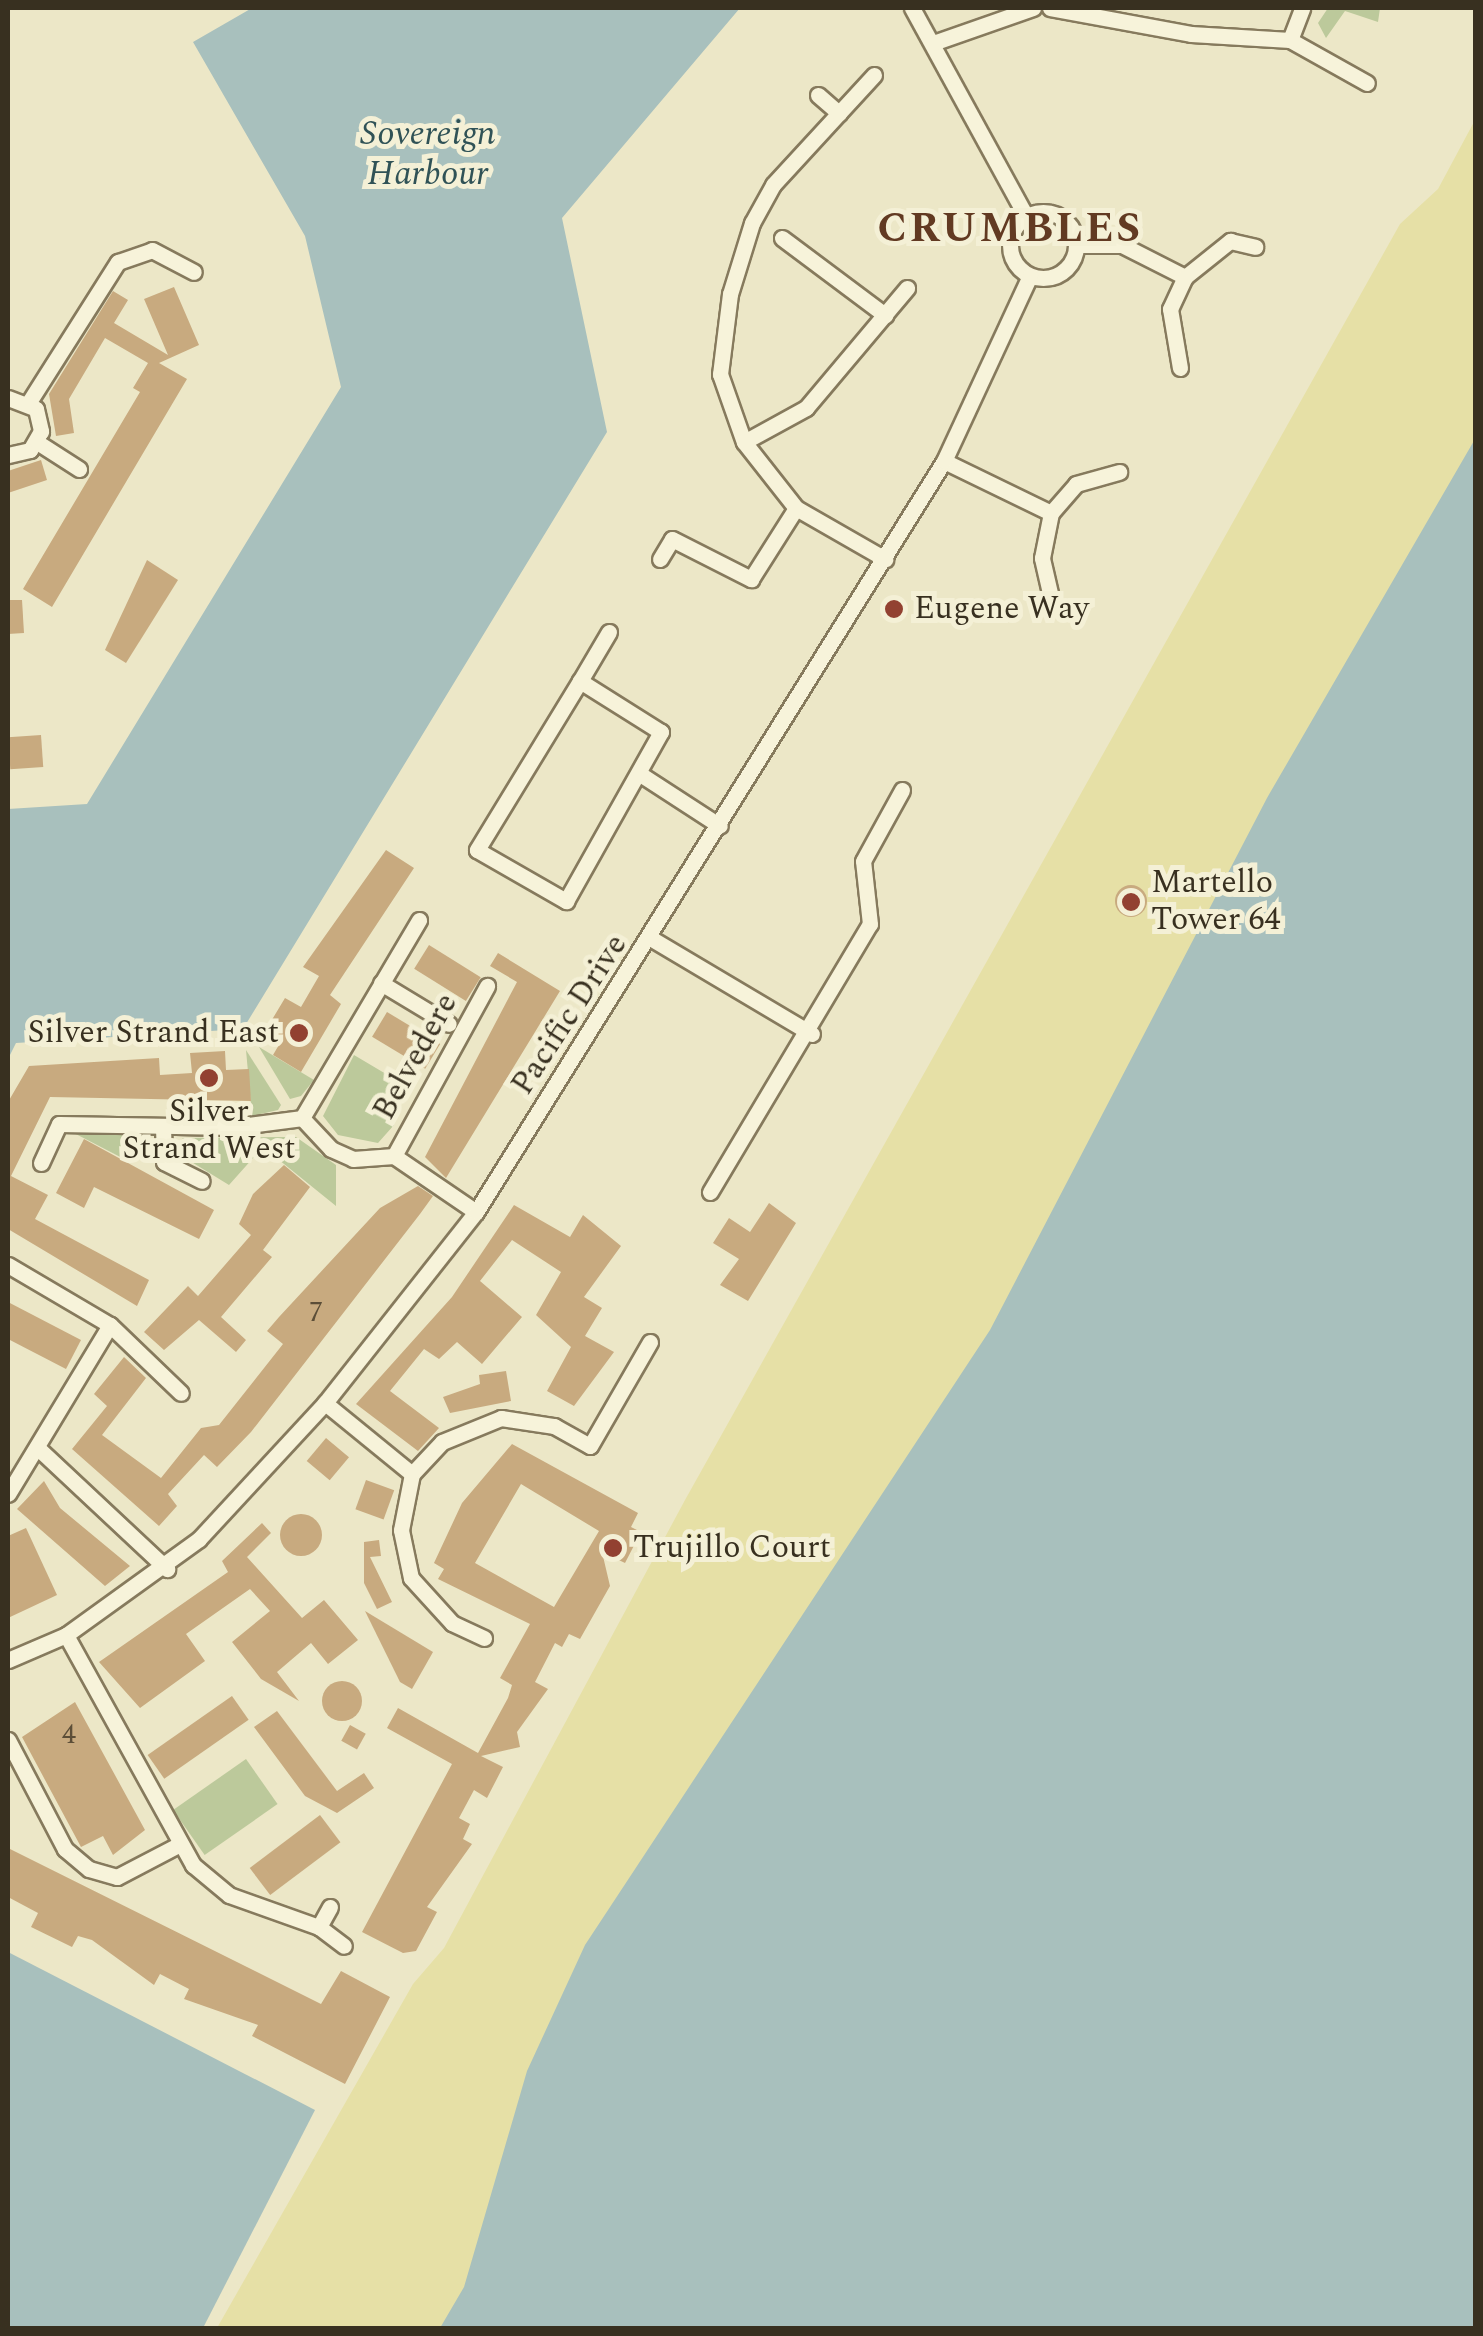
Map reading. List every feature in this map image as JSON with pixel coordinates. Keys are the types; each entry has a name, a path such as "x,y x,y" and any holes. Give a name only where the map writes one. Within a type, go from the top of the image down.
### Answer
{"street":[{"path":"912,8 1026,216"},
{"path":"933,44 1033,8"},
{"path":"1050,8 1191,34 1290,40 1367,83"},
{"path":"1290,40 1302,8"},
{"path":"874,75 773,185 739,258 720,374 744,442 796,508 884,559"},
{"path":"818,95 839,113"},
{"path":"1026,216 1059,216 1076,245"},
{"path":"1026,216 1009,248 1030,276 1058,275 1076,245"},
{"path":"782,238 884,315"},
{"path":"1180,368 1170,308 1185,277 1230,242 1255,247"},
{"path":"1076,245 1122,245 1185,277"},
{"path":"29,402 118,262 152,250 194,272"},
{"name":"Pacific Drive","path":"8,1660 66,1635 167,1568 325,1403 476,1212 652,938 944,461 1030,276"},
{"path":"744,442 806,408 908,288"},
{"path":"8,398 29,402 41,421 37,442"},
{"path":"8,456 37,442"},
{"path":"37,442 79,469"},
{"path":"944,461 1051,513"},
{"path":"1050,593 1042,558 1051,513 1076,484 1119,472"},
{"path":"660,559 672,539 752,579 796,508"},
{"path":"580,681 661,732 566,900 477,850 608,632"},
{"path":"640,774 720,826"},
{"path":"710,1192 812,1034 870,924 863,861 902,790"},
{"path":"302,1118 418,920"},
{"path":"652,938 812,1034"},
{"path":"381,983 449,1024"},
{"name":"Belvedere","path":"394,1156 487,986"},
{"path":"40,1163 59,1124 163,1128 302,1118 352,1159 394,1156 476,1212"},
{"path":"163,1128 164,1162 202,1181"},
{"path":"8,1265 110,1326 181,1393"},
{"path":"8,1494 42,1451 110,1326"},
{"path":"484,1638 440,1612 411,1578 402,1530 412,1474 442,1442 500,1418 554,1426 590,1446 650,1342"},
{"path":"325,1403 412,1474"},
{"path":"42,1451 167,1568"},
{"path":"66,1635 180,1844 229,1895 320,1927 344,1946"},
{"path":"8,1740 65,1849 89,1869 117,1877 180,1844"},
{"path":"320,1927 330,1907"}],"green space":[{"path":"1328,8 1380,8 1378,22 1345,11 1326,38 1318,23"},
{"path":"259,1047 314,1080 301,1096 290,1099"},
{"path":"246,1050 281,1105 278,1110 252,1116"},
{"path":"354,1055 413,1090 397,1100 382,1093 375,1104 394,1125 378,1143 338,1135 323,1116"},
{"path":"70,1131 143,1136 153,1155 130,1162"},
{"path":"296,1137 336,1165 336,1206 263,1147 229,1185 172,1150 183,1138"},
{"path":"246,1759 278,1804 205,1855 173,1810"}],"sand":[{"path":"1475,120 1475,899 489,2328 217,2328 413,1984 444,1948 685,1500 1400,224 1438,189"}],"water":[{"name":"Sovereign Harbour","path":"252,8 740,8 562,218 607,432 243,1029 16,1043 8,1059 8,809 87,804 341,387 305,236 193,42"},
{"path":"1475,439 1475,2328 440,2328 464,2287 527,2071 585,1945 990,1330 1267,798"},
{"path":"8,1952 315,2110 203,2328 8,2328"}],"building":[{"path":"174,287 199,345 159,363 187,379 52,607 23,589 140,392 133,388 148,363 105,338 69,399 74,433 56,436 49,394 113,291 128,300 114,323 168,355 144,299"},
{"path":"41,460 47,480 8,493 8,471"},
{"path":"147,560 178,580 126,663 105,650"},
{"path":"8,600 22,600 24,633 8,634"},
{"path":"41,735 43,767 10,769 8,737"},
{"path":"386,850 414,868 330,995 341,1004 301,1072 273,1055 283,1038 267,1028 285,998 301,1007 319,976 303,967"},
{"name":"Martello Tower 64","path":"1131,885 1143,889 1147,901 1143,913 1131,917 1119,913 1115,901 1119,889"},
{"path":"429,945 481,977 466,1001 414,969"},
{"path":"498,953 560,991 446,1178 425,1157 517,982 490,966"},
{"path":"387,1012 440,1044 425,1069 372,1037"},
{"path":"225,1051 226,1070 249,1069 251,1101 50,1097 11,1176 48,1195 35,1219 149,1280 137,1306 8,1229 8,1102 29,1066 159,1058 160,1075 192,1073 190,1053"},
{"path":"84,1139 214,1210 199,1239 94,1187 84,1208 56,1193"},
{"path":"284,1165 310,1187 263,1250 272,1257 221,1317 246,1340 236,1352 199,1320 164,1350 144,1332 188,1286 198,1296 251,1235 239,1224 253,1194"},
{"path":"418,1186 433,1196 420,1214 251,1432 217,1467 204,1455 168,1494 177,1506 159,1526 72,1449 107,1406 94,1394 124,1357 146,1378 102,1435 161,1478 201,1428 219,1425 283,1344 267,1331 279,1317 380,1208"},
{"path":"769,1203 796,1223 748,1301 720,1285 739,1259 713,1243 729,1218 750,1232"},
{"path":"514,1205 570,1237 583,1215 621,1246 584,1297 602,1308 585,1336 614,1352 574,1406 547,1391 571,1347 536,1315 561,1272 512,1240 480,1281 522,1317 482,1364 457,1342 439,1359 424,1349 390,1391 439,1428 418,1451 356,1404 452,1297"},
{"path":"8,1302 81,1340 66,1369 8,1339"},
{"path":"506,1371 511,1401 450,1413 443,1397 480,1384 479,1375"},
{"path":"326,1438 349,1457 330,1480 307,1461"},
{"path":"512,1444 638,1513 631,1527 641,1532 625,1563 602,1552 610,1586 580,1639 569,1634 562,1647 555,1643 535,1682 548,1689 517,1732 520,1747 481,1756 503,1767 487,1798 474,1790 459,1818 470,1824 463,1839 472,1844 427,1907 437,1912 416,1951 403,1953 362,1932 452,1764 387,1728 398,1708 478,1753 512,1685 500,1678 530,1624 438,1579 444,1569 434,1563 462,1503","holes":["521,1484 599,1531 554,1607 475,1563"]},
{"path":"366,1480 394,1490 384,1519 355,1509"},
{"path":"44,1481 60,1508 130,1566 105,1586 17,1509"},
{"path":"301,1514 316,1520 322,1535 316,1550 301,1556 286,1550 280,1535 286,1520"},
{"path":"262,1523 271,1533 247,1557 302,1618 324,1600 358,1640 328,1664 311,1643 277,1672 299,1701 261,1679 232,1642 270,1611 250,1589 186,1634 205,1661 140,1708 99,1662 228,1572 222,1561"},
{"path":"26,1528 57,1595 8,1618 8,1536"},
{"path":"379,1540 381,1556 370,1557 392,1602 377,1609 364,1583 364,1542"},
{"path":"365,1611 433,1652 412,1689 400,1682"},
{"path":"342,1681 356,1687 362,1701 356,1715 342,1721 328,1715 322,1701 328,1687"},
{"path":"232,1696 249,1720 164,1779 148,1755"},
{"path":"75,1702 145,1830 113,1855 103,1836 81,1847 22,1737"},
{"path":"277,1711 337,1791 364,1773 374,1788 337,1813 305,1796 254,1727"},
{"path":"350,1725 366,1734 357,1749 341,1741"},
{"path":"320,1815 340,1842 270,1895 250,1868"},
{"path":"8,1848 321,2004 341,1971 390,1997 345,2084 252,2036 258,2025 184,1999 189,1989 160,1974 154,1985 92,1940 78,1936 72,1947 31,1927 38,1913 8,1897"}],"place":[{"name":"Eugene Way","path":"894,609"},
{"name":"Martello Tower 64","path":"1131,902"},
{"name":"Silver Strand East","path":"299,1033"},
{"name":"Silver Strand West","path":"209,1078"},
{"name":"Trujillo Court","path":"613,1548"}],"district":[{"name":"CRUMBLES","path":"1010,229"}]}
